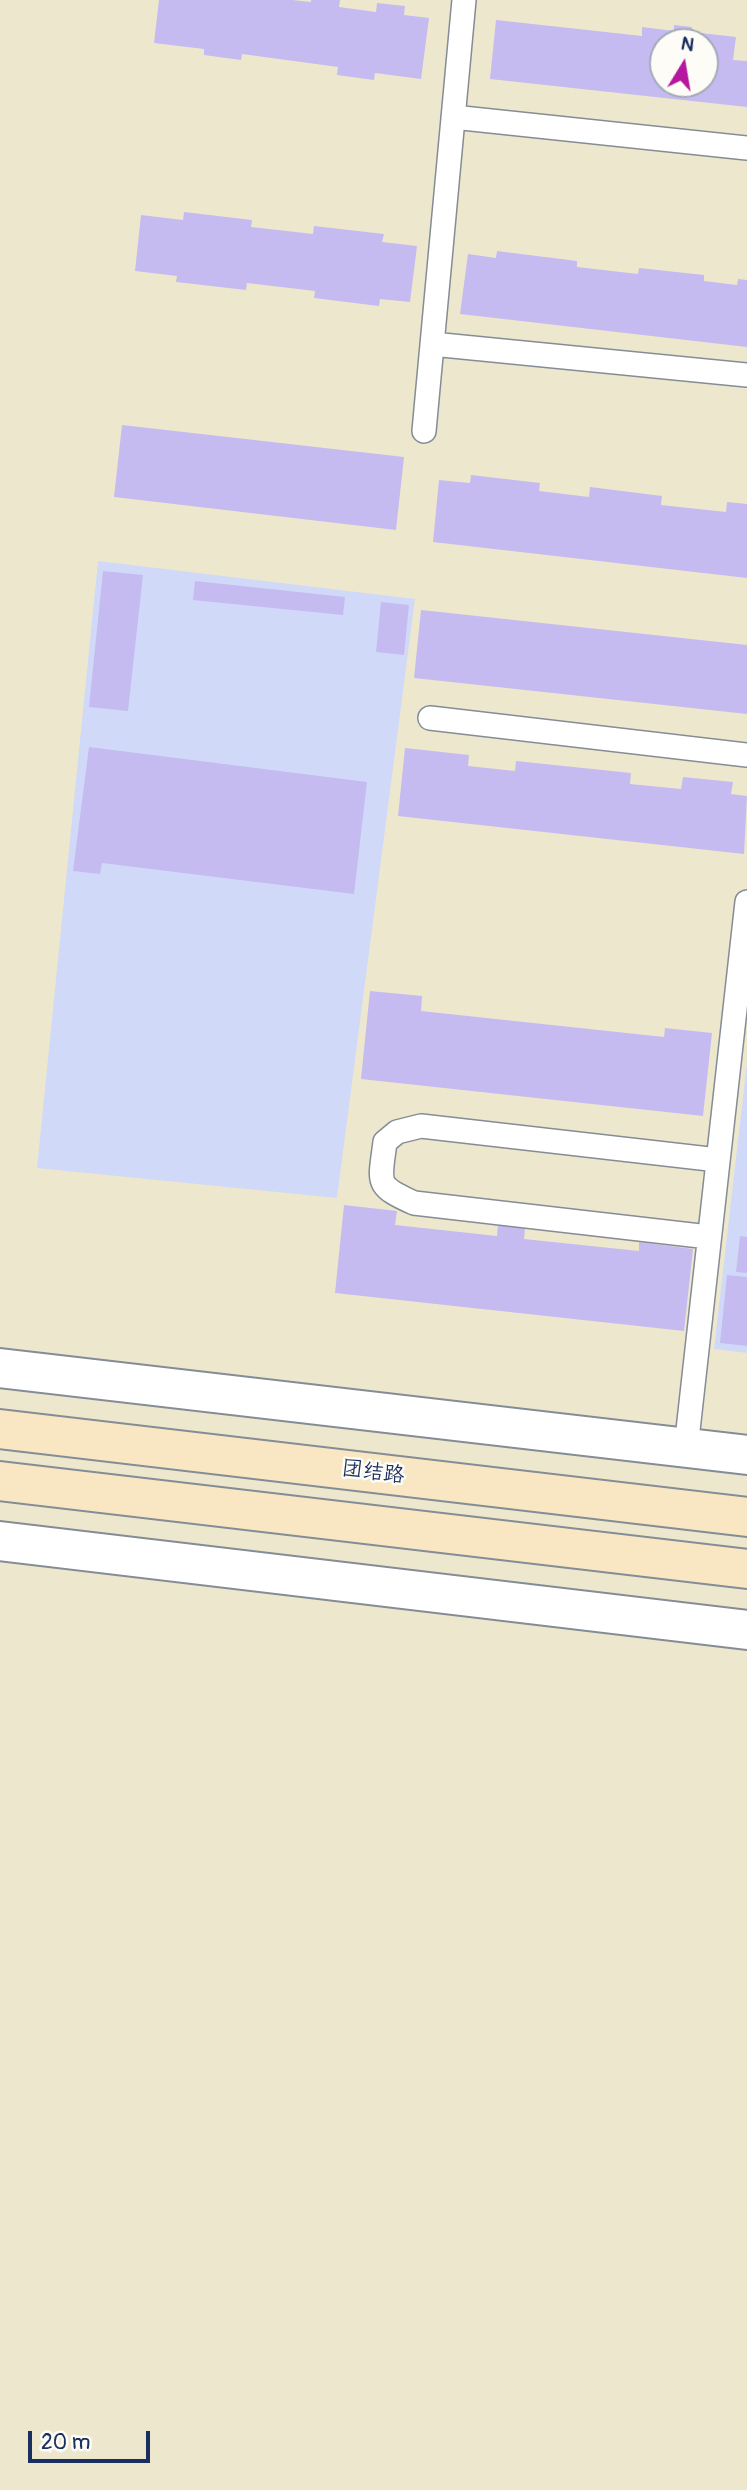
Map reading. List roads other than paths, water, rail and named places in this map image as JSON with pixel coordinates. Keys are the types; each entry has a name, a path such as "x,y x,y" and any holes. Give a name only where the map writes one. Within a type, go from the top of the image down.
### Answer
{"main road":[{"name":"团结路","path":"0,1429 747,1517"},
{"path":"0,1482 747,1569"}],"street":[{"path":"0,1368 747,1455"},
{"path":"0,1541 747,1630"}],"lane":[{"path":"424,431 464,0"},
{"path":"453,117 747,148"},
{"path":"432,344 747,375"},
{"path":"430,718 747,755"},
{"path":"686,1448 747,902"},
{"path":"709,1237 414,1203 389,1192 381,1179 384,1142 397,1132 421,1126 718,1160"}]}
